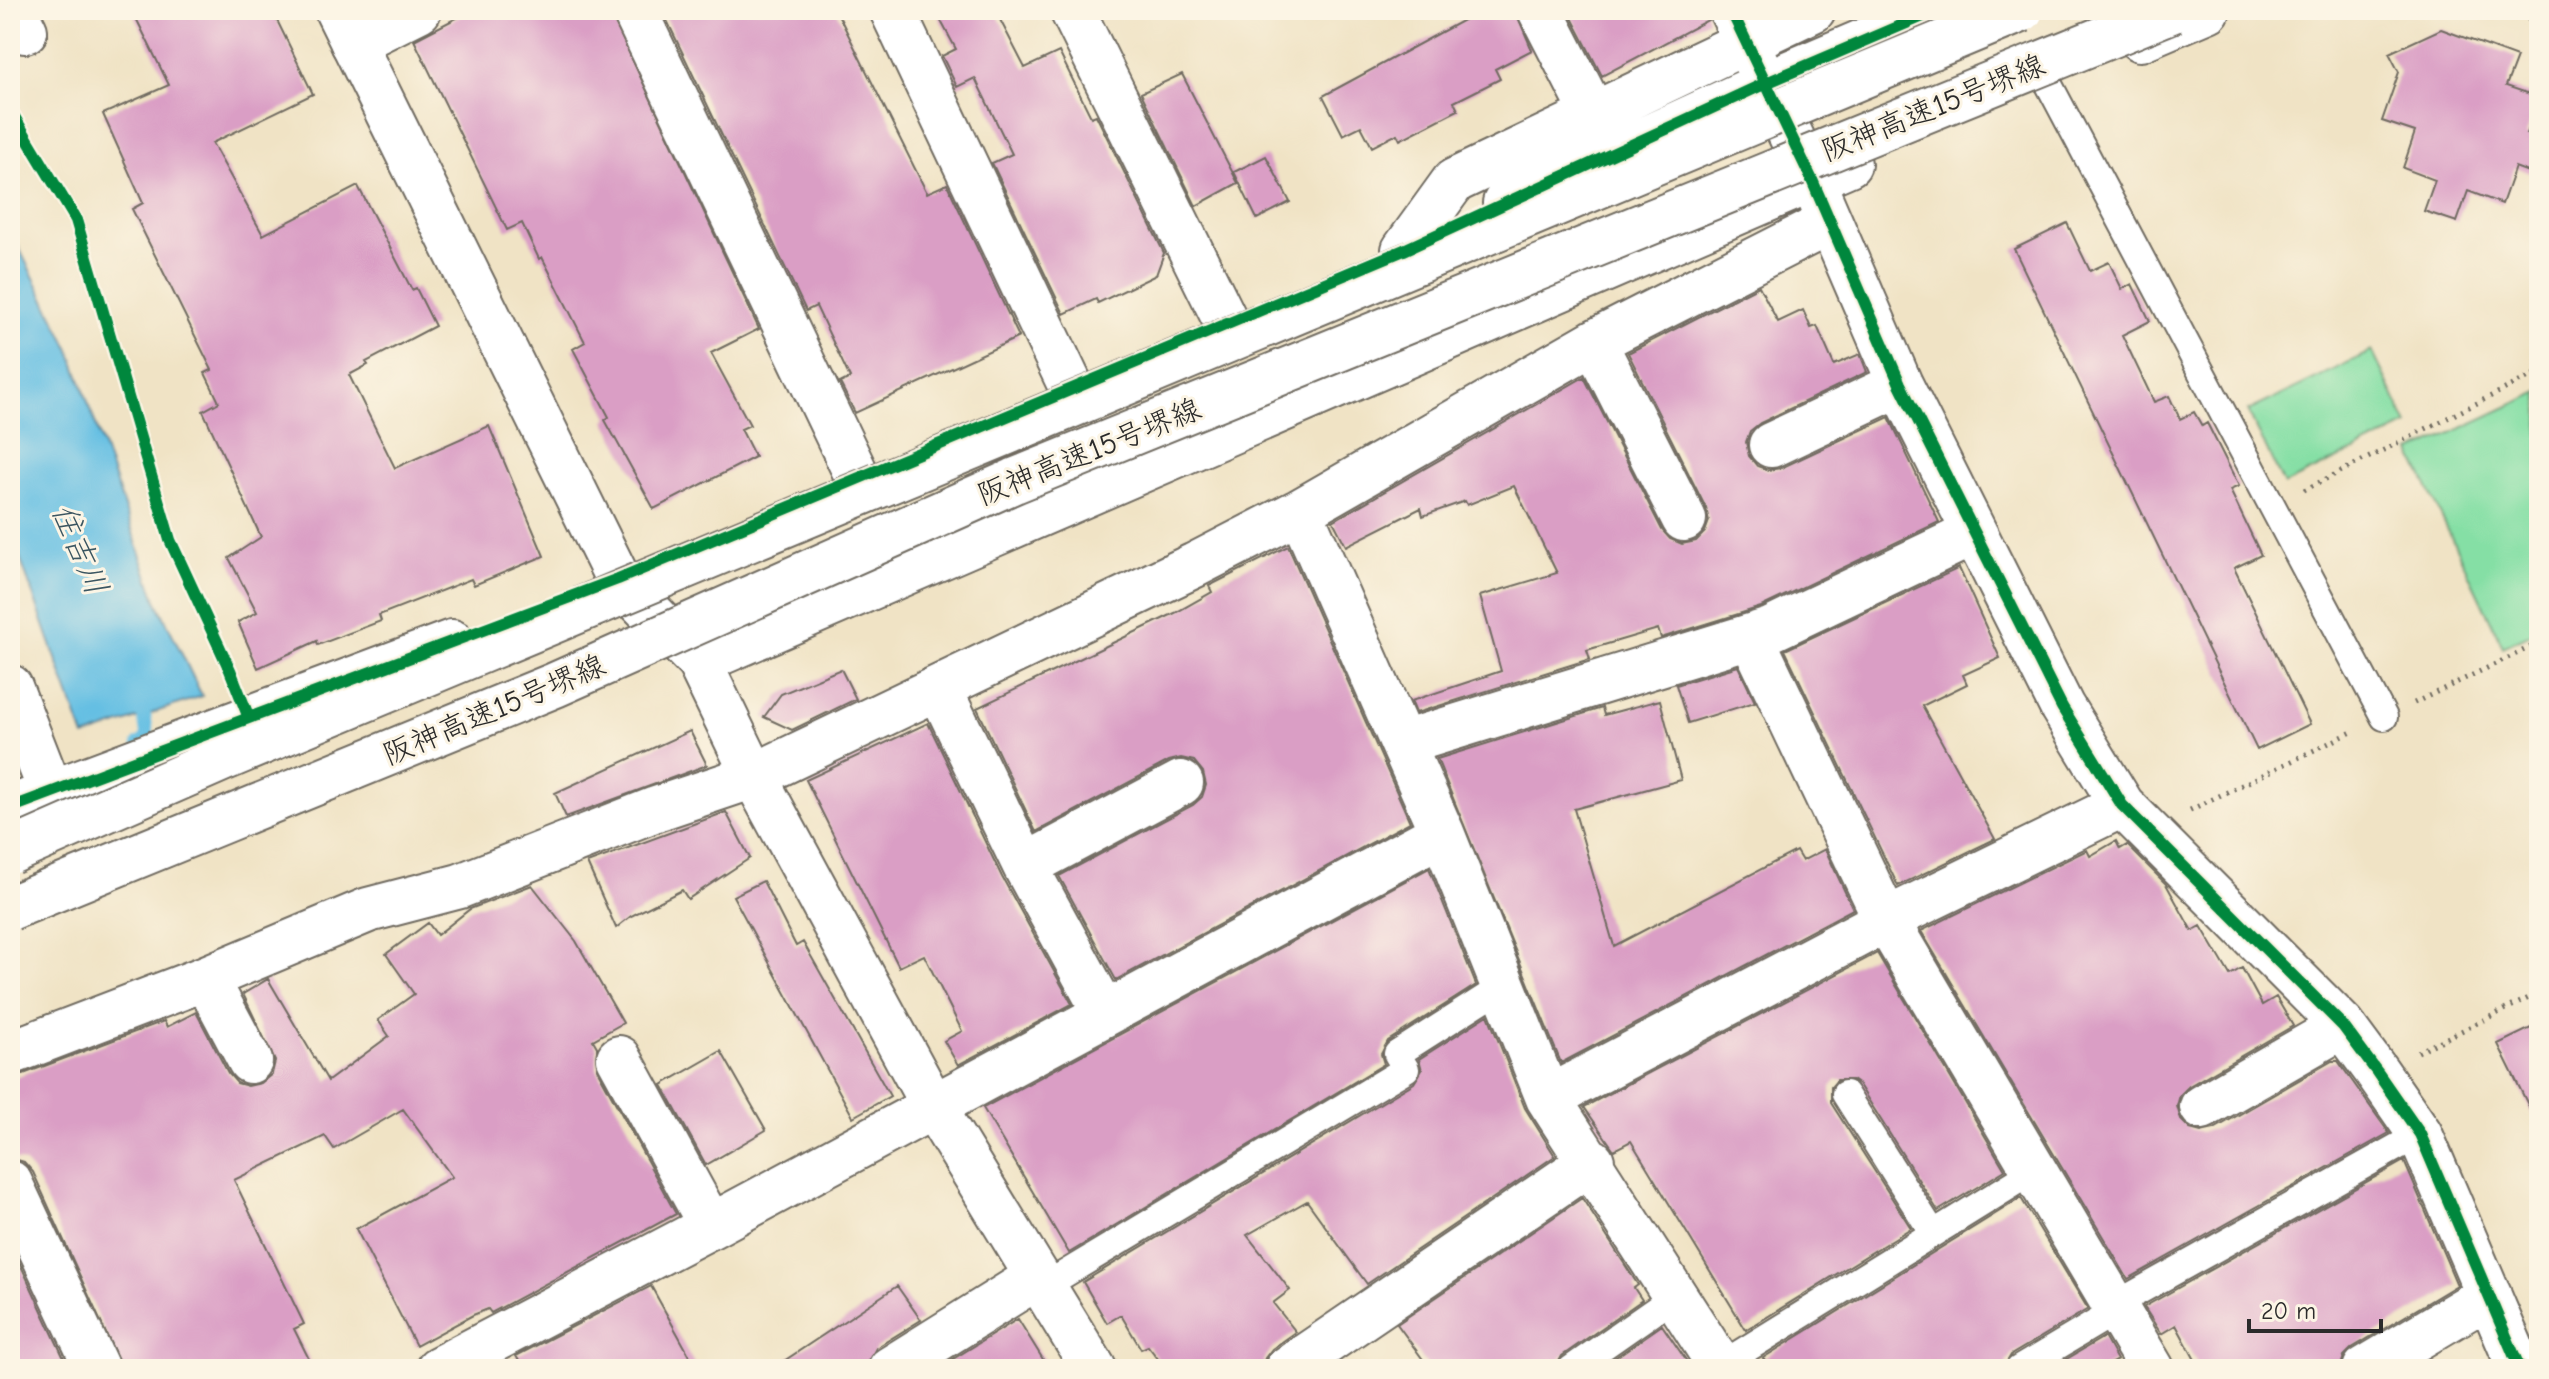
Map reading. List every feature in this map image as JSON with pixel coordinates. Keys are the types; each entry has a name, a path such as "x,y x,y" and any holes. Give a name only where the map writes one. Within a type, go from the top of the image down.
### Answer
{"main road":[{"path":"419,10 345,27 618,579 699,662 754,776 933,1106 1094,1369"},
{"path":"634,10 858,478"},
{"path":"892,10 1072,389"},
{"path":"1072,10 1227,324"},
{"path":"1540,10 1594,115"},
{"path":"1404,250 1454,181 1594,115 1739,26 1813,10"},
{"path":"10,808 618,579 1404,250 1766,83 1937,10"},
{"name":"阪神高速15号堺線","path":"10,852 222,759 2021,10"},
{"name":"阪神高速15号堺線","path":"10,908 555,685 1014,481 2173,10"},
{"path":"699,662 2208,10"},
{"path":"1739,26 1812,180 1900,384 2062,707 2135,818 2343,1026 2420,1134 2520,1369"},
{"path":"10,1053 206,978 368,910 460,886 656,809 754,776 940,690 1300,511 1594,342 1828,223"},
{"path":"1594,342 1684,519"},
{"path":"1771,445 1900,384"},
{"path":"1300,511 1442,833 1548,1098 1592,1161 1674,1297 1722,1369"},
{"path":"1403,743 1751,636 1974,533"},
{"path":"1751,636 1886,920 2152,1369"},
{"path":"10,687 51,792"},
{"path":"940,690 1025,866 1105,1013"},
{"path":"1025,866 1181,783"},
{"path":"1548,1098 1886,920 2135,818"},
{"path":"438,1369 711,1226 1442,833"},
{"path":"206,978 250,1061"},
{"path":"2202,1107 2343,1026"},
{"path":"619,1058 711,1226"},
{"path":"1287,1369 1592,1161"},
{"path":"10,1183 97,1369"},
{"path":"890,1369 1040,1282"},
{"path":"2365,1369 2489,1295"}],"lane":[{"path":"2046,79 2384,717"},
{"path":"1040,1282 1406,1069 1397,1054 1502,987"},
{"path":"1845,1094 1933,1233"},
{"path":"2019,1369 2116,1311 2127,1298 2420,1134"},
{"path":"1729,1369 1737,1355 2034,1171"},
{"path":"1571,1369 1674,1297"}],"path":[{"path":"10,110 76,220 170,540 249,718"},
{"path":"2273,505 2539,372"},
{"path":"2135,818 2384,717 2539,643"},
{"path":"2377,1072 2539,993"}],"green space":[{"path":"2372,351 2408,425 2284,485 2248,411"},
{"path":"2539,392 2539,630 2503,647 2411,452"}],"water":[{"name":"住吉川","path":"10,230 70,350 156,600 202,696 84,737 10,530"}],"building":[{"path":"132,10 272,10 313,94 212,143 263,235 358,186 412,290 416,288 435,326 366,362 368,365 349,375 395,468 489,426 544,556 474,585 471,579 379,615 381,621 318,645 317,641 258,668 238,622 257,612 229,558 261,537 203,411 219,402 205,373 212,370 132,209 143,203 103,114 169,85"},
{"path":"472,10 609,10 759,329 711,353 750,425 741,429 755,457 654,509 605,420 609,417 573,349 585,342 542,257 539,259 522,223 507,230 414,40"},
{"path":"662,10 836,10 927,193 947,184 1019,337 855,413 840,383 850,378 816,306 806,311"},
{"path":"935,10 995,10 1025,68 1059,52 1091,117 1096,115 1164,253 1156,275 1098,303 1096,299 1064,314 992,163 1012,154 975,78 957,87 942,56 956,49"},
{"path":"1482,10 1515,10 1532,50 1495,69 1500,79 1454,102 1458,110 1400,140 1397,134 1372,147 1361,126 1343,135 1323,96"},
{"path":"1568,10 1706,10 1708,20 1602,76"},
{"path":"2441,29 2517,57 2506,86 2539,97 2526,134 2539,138 2539,176 2515,167 2502,204 2468,191 2457,222 2424,211 2435,180 2403,168 2415,132 2382,121 2399,72 2389,53"},
{"path":"1182,74 1238,183 1196,206 1141,93"},
{"path":"1266,156 1290,202 1257,219 1234,172"},
{"path":"2067,223 2090,271 2109,262 2122,289 2132,284 2150,321 2122,335 2154,402 2169,396 2180,419 2194,412 2202,426 2207,423 2239,486 2230,490 2261,555 2234,568 2310,724 2257,750 2014,249"},
{"path":"1759,286 1778,322 1803,310 1811,328 1817,326 1834,365 1860,354 1867,372 1760,423 1750,431 1746,442 1749,456 1757,466 1768,470 1781,468 1889,417 1939,522 1761,607 1661,638 1658,629 1587,650 1590,659 1416,713 1411,701 1501,671 1480,596 1557,573 1514,486 1467,505 1465,501 1423,516 1421,508 1346,546 1333,521 1584,377 1662,530 1670,539 1682,544 1696,541 1705,532 1709,521 1706,508 1628,353"},
{"path":"1288,546 1410,822 1116,980 1059,876 1193,805 1202,797 1206,785 1203,772 1194,761 1181,758 1169,761 1036,832 977,708 1175,613 1212,592 1209,586"},
{"path":"1959,568 2000,658 1963,675 1967,684 1922,706 1995,839 1898,886 1785,650"},
{"path":"1738,666 1755,702 1688,723 1676,685"},
{"path":"841,669 856,699 792,730 764,717 781,694"},
{"path":"1660,700 1681,780 1574,809 1614,946 1796,851 1802,861 1825,849 1853,909 1561,1063 1437,759 1602,708 1604,715"},
{"path":"928,723 1002,877 1072,1004 958,1065 944,1041 962,1031 924,955 899,967 806,780"},
{"path":"690,731 707,765 566,817 555,793"},
{"path":"726,812 750,858 688,899 682,890 631,916 616,928 587,863"},
{"path":"2116,841 2120,849 2127,845 2166,884 2192,931 2201,926 2230,975 2242,968 2262,1005 2276,997 2293,1026 2189,1086 2180,1095 2177,1106 2181,1120 2190,1129 2201,1132 2214,1129 2332,1061 2338,1061 2389,1133 2128,1279 1921,931 2087,850 2090,856"},
{"path":"1429,868 1476,985 1388,1041 1381,1054 1384,1064 1069,1253 983,1108"},
{"path":"763,881 796,946 803,942 890,1096 853,1117 733,896"},
{"path":"532,885 576,941 623,1023 593,1040 597,1047 597,1069 676,1214 491,1313 488,1309 473,1315 416,1346 356,1229 452,1177 403,1109 334,1149 325,1136 234,1180 304,1324 294,1329 314,1369 122,1369 33,1172 24,1162 10,1158 10,1079 164,1021 167,1027 196,1012 228,1073 237,1083 248,1086 261,1083 272,1074 275,1061 243,994 268,979 328,1081 389,1036 378,1020 414,994 386,954 428,923 437,935 470,909"},
{"path":"1877,953 2005,1170 1938,1211 1859,1085 1852,1080 1837,1080 1831,1087 1831,1103 1911,1228 1746,1330 1631,1141 1614,1150 1584,1107"},
{"path":"1488,1015 1525,1108 1555,1156 1367,1284 1307,1201 1247,1235 1290,1290 1273,1303 1296,1332 1272,1349 1262,1369 1166,1369 1148,1346 1141,1349 1121,1315 1107,1323 1083,1282 1414,1083 1422,1070 1419,1059"},
{"path":"2539,1024 2539,1127 2498,1044"},
{"path":"721,1051 766,1130 706,1165 662,1085"},
{"path":"2404,1161 2457,1285 2352,1348 2344,1356 2340,1369 2200,1369 2176,1325 2161,1334 2144,1307"},
{"path":"1582,1198 1638,1285 1634,1288 1642,1300 1562,1356 1555,1369 1430,1369 1397,1324"},
{"path":"2021,1198 2088,1309 2011,1355 2003,1369 1770,1369 1763,1358"},
{"path":"10,1242 69,1369 10,1369"},
{"path":"651,1286 697,1369 524,1369 516,1356"},
{"path":"897,1286 921,1320 876,1348 866,1367 772,1369"},
{"path":"1018,1319 1049,1369 937,1369"},
{"path":"1662,1325 1692,1369 1599,1369"},
{"path":"2104,1337 2117,1360 2101,1369 2050,1369"}],"waterway":[{"path":"139,744 148,739 144,715"}],"cycle path":[{"path":"1731,10 1812,180 1900,384 2062,707 2122,805 2343,1026 2420,1134 2520,1369"},
{"path":"10,808 618,579 1404,250 1766,83 1937,10"},
{"path":"10,110 76,220 170,540 249,718"}]}
